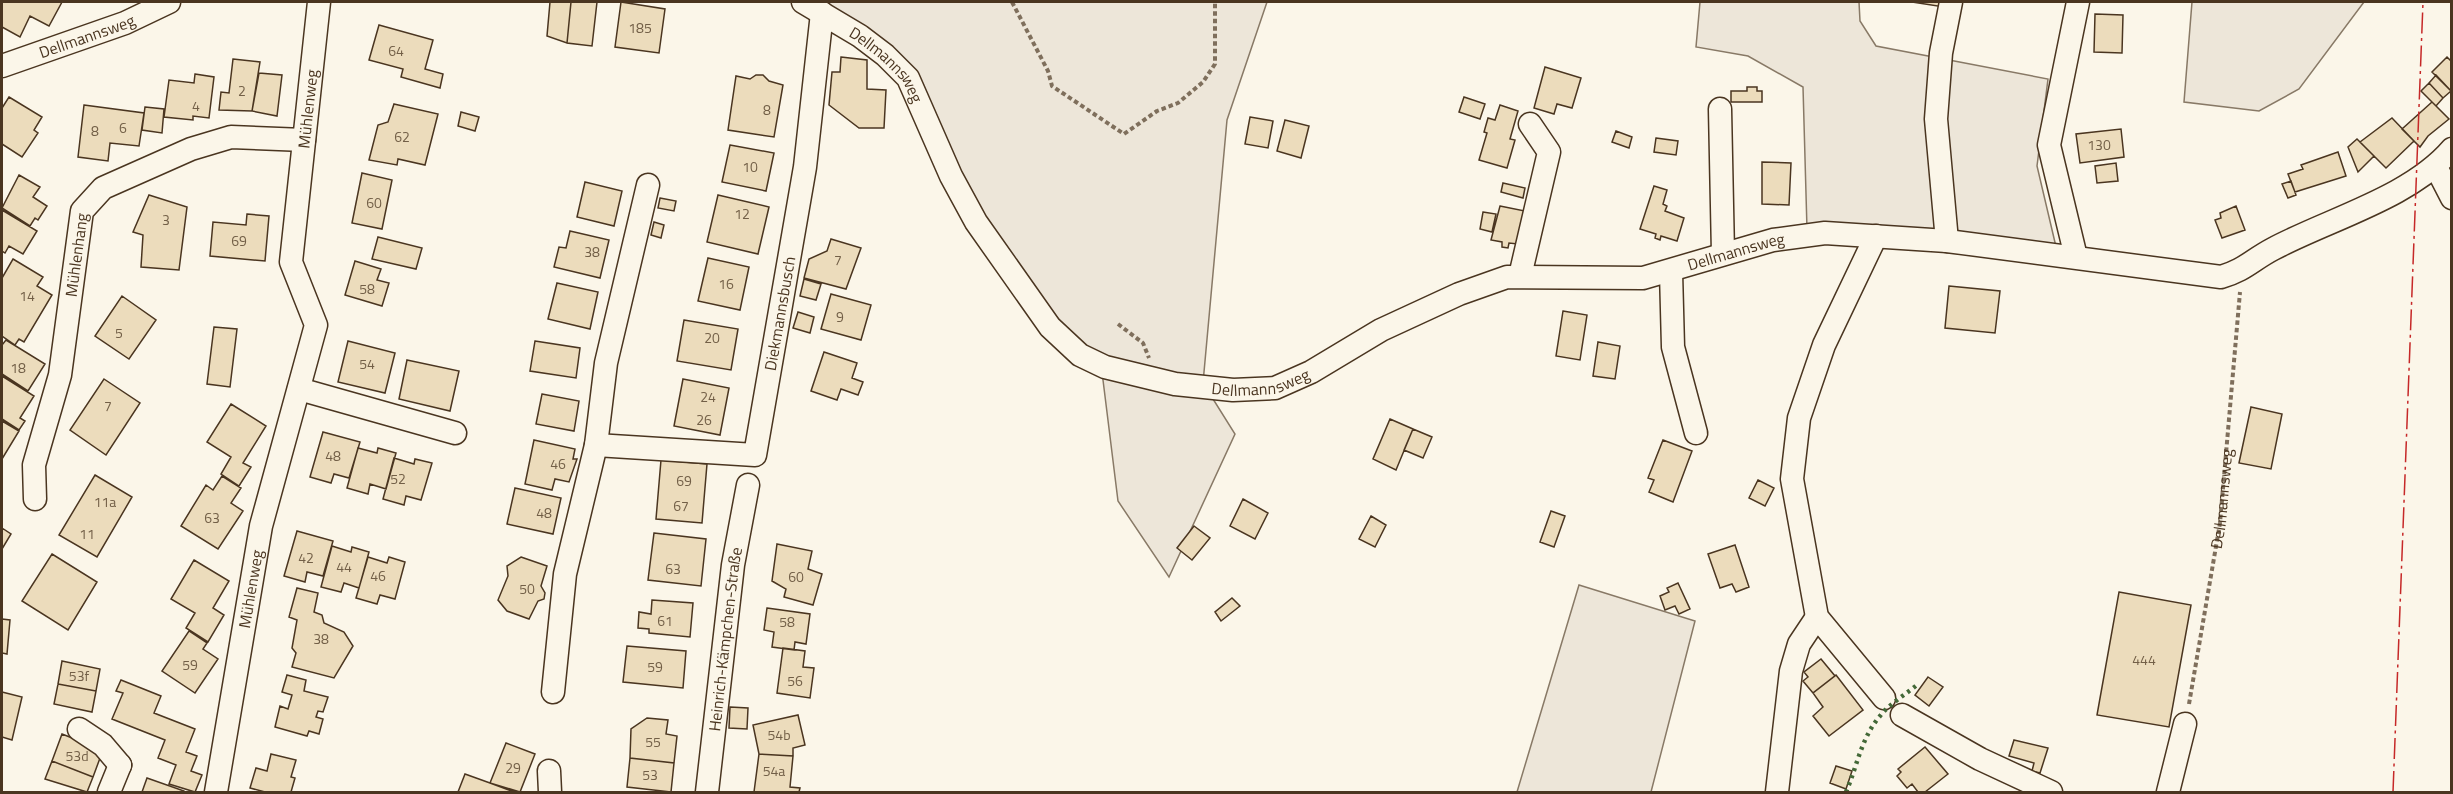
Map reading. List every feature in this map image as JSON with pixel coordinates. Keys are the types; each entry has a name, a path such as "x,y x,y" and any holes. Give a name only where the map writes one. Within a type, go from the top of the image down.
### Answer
{"street":[{"name":"Dellmannsweg","path":"2,66 124,23 169,2"},
{"name":"Mühlenweg","path":"216,792 261,526 316,325 291,262 319,2"},
{"path":"1947,241 1936,119 1941,53 1952,2"},
{"path":"2076,257 2049,145 2078,2"},
{"name":"Dellmannsweg","path":"813,7 885,55 908,78 951,176 971,214 1050,327 1080,355 1105,367 1175,384 1233,390 1275,388 1311,372 1381,330 1485,283 1520,276 1643,278 1671,272 1773,240 1825,233 1947,241 2221,277 2241,271 2271,250 2396,190 2436,167 2451,149"},
{"name":"Diekmannsbusch","path":"596,445 755,455 805,166 813,7"},
{"path":"1720,109 1723,254"},
{"path":"1520,276 1549,152 1530,124"},
{"name":"Mühlenhang","path":"35,499 34,465 60,375 82,211 103,188 191,149 231,137 304,140"},
{"path":"2436,167 2451,198"},
{"path":"553,692 565,574 596,445 606,363 648,185"},
{"path":"1876,237 1824,345 1799,418 1792,479 1817,617 1884,698"},
{"path":"1671,272 1673,347 1696,433"},
{"path":"299,389 455,433"},
{"name":"Heinrich-Kämpchen-Straße","path":"707,792 733,565 748,485"},
{"path":"1777,792 1791,671 1799,644 1817,617"},
{"path":"1902,715 1980,759 2051,792"},
{"path":"2168,792 2185,724"},
{"path":"80,729 103,745 129,768 110,792"}],"path":[{"path":"1012,2 1048,72 1052,87 1124,134 1157,111 1178,103 1203,82 1215,64 1215,2"},
{"name":"Dellmannsweg","path":"2185,724 2220,523 2241,271"},
{"path":"1118,324 1143,344 1149,355 1151,378"}],"shaded area":[{"path":"806,2 1267,2 1227,120 1203,383 1235,434 1169,577 1118,501 1102,372 978,221 909,77"},
{"path":"1700,2 1859,2 1860,21 1876,46 2048,79 2037,166 2057,251 1807,229 1803,87 1748,56 1696,47"},
{"path":"2192,2 2364,2 2299,89 2259,111 2184,102"},
{"path":"1579,585 1695,621 1651,792 1517,792"}],"building":[{"path":"2,2 62,2 49,26 30,16 20,37 2,27"},
{"path":"550,2 571,2 567,43 547,36"},
{"path":"571,2 597,2 592,46 567,43"},
{"path":"621,2 665,9 659,53 615,47"},
{"path":"1912,2 1945,2 1944,7"},
{"path":"2095,14 2123,15 2122,53 2094,52"},
{"path":"379,25 433,40 425,69 443,74 440,88 401,77 403,69 369,60"},
{"path":"841,57 867,60 867,89 886,90 884,128 859,128 829,105 832,72 840,72"},
{"path":"2447,57 2452,62 2452,92 2432,72"},
{"path":"233,59 260,62 252,111 219,110 221,92 229,93"},
{"path":"1545,67 1581,78 1572,108 1557,104 1554,114 1534,108"},
{"path":"259,73 282,75 277,116 252,111"},
{"path":"195,74 214,77 209,118 193,116 193,120 164,117 169,80 194,83"},
{"path":"756,75 763,75 769,81 783,85 774,137 728,130 736,76 750,79"},
{"path":"2436,75 2451,91 2443,98 2429,83"},
{"path":"2429,83 2443,98 2436,106 2421,91"},
{"path":"1747,87 1757,87 1757,91 1762,91 1762,102 1731,102 1731,91 1747,91"},
{"path":"9,97 42,117 34,130 38,133 22,157 2,144 2,108"},
{"path":"1464,97 1485,104 1480,119 1459,112"},
{"path":"2432,102 2449,119 2428,136 2420,147 2402,129"},
{"path":"394,104 438,114 425,165 398,159 397,165 369,160 378,125 388,122"},
{"path":"84,105 144,113 139,146 110,143 108,161 78,157"},
{"path":"1500,105 1518,111 1510,139 1515,140 1507,168 1479,160 1487,133 1484,132 1488,118 1495,120"},
{"path":"145,107 164,109 162,133 142,130"},
{"path":"461,112 479,117 475,131 458,126"},
{"path":"1250,117 1273,121 1268,148 1245,144"},
{"path":"2392,118 2414,141 2386,168 2360,142"},
{"path":"1285,120 1309,126 1301,158 1277,151"},
{"path":"2121,129 2124,157 2080,163 2076,134"},
{"path":"1616,131 1632,137 1629,148 1612,142"},
{"path":"1656,138 1678,141 1676,155 1654,152"},
{"path":"2357,139 2374,156 2358,172 2348,147"},
{"path":"730,145 774,153 766,191 722,182"},
{"path":"2338,152 2346,176 2295,192 2288,174 2303,169 2301,165"},
{"path":"1762,162 1791,163 1789,205 1762,204"},
{"path":"2116,163 2118,181 2097,183 2095,166"},
{"path":"362,173 392,180 382,229 352,223"},
{"path":"19,175 40,187 33,197 47,206 38,220 35,218 30,226 2,208"},
{"path":"2291,181 2296,195 2288,198 2282,184"},
{"path":"585,182 622,191 614,226 577,217"},
{"path":"1503,183 1525,188 1523,198 1501,192"},
{"path":"1654,186 1667,190 1663,204 1667,206 1665,211 1684,218 1677,241 1661,236 1660,240 1655,238 1656,234 1640,229"},
{"path":"149,195 187,207 179,270 141,267 143,235 133,232"},
{"path":"718,195 769,207 758,254 707,242"},
{"path":"660,198 676,201 674,211 658,208"},
{"path":"1500,206 1525,211 1518,244 1509,243 1508,248 1502,247 1502,242 1491,240"},
{"path":"2236,206 2245,230 2222,238 2215,220 2221,218 2220,213"},
{"path":"2,210 37,231 23,254 9,246 5,253 2,251"},
{"path":"1483,212 1496,214 1492,232 1480,229"},
{"path":"247,214 269,216 265,261 210,256 213,222 246,225"},
{"path":"654,222 664,225 661,238 651,235"},
{"path":"570,231 609,240 600,278 554,267 559,247 566,248"},
{"path":"378,237 422,248 416,269 372,259"},
{"path":"831,239 861,248 846,289 804,278 809,259 827,251"},
{"path":"708,258 749,267 740,310 698,301"},
{"path":"13,259 43,277 37,286 52,295 24,342 19,339 15,345 2,336 2,278"},
{"path":"355,261 381,269 377,280 389,283 382,306 345,295"},
{"path":"804,279 821,284 816,300 800,296"},
{"path":"557,283 598,292 590,329 548,319"},
{"path":"1949,286 2000,291 1995,333 1945,328"},
{"path":"831,294 871,305 861,340 821,329"},
{"path":"122,296 156,320 129,359 95,336"},
{"path":"1563,311 1587,315 1580,360 1556,356"},
{"path":"798,312 814,317 810,333 793,328"},
{"path":"684,320 738,329 731,370 677,361"},
{"path":"214,327 237,329 230,387 207,384"},
{"path":"6,340 45,364 28,391 2,374 2,345"},
{"path":"348,341 395,353 385,393 338,382"},
{"path":"535,341 580,348 576,378 530,371"},
{"path":"1598,342 1620,346 1615,379 1593,376"},
{"path":"824,352 857,363 852,378 863,382 858,395 841,389 837,400 811,391"},
{"path":"407,360 459,371 450,411 399,399"},
{"path":"2,376 34,396 20,418 25,421 19,430 2,419"},
{"path":"104,379 140,403 106,455 70,430"},
{"path":"683,379 729,388 720,435 674,426"},
{"path":"542,394 579,401 574,431 536,424"},
{"path":"231,404 266,426 243,463 251,467 239,486 221,474 231,457 207,442"},
{"path":"2251,407 2282,414 2271,469 2239,463"},
{"path":"1390,419 1413,429 1396,470 1373,459"},
{"path":"2,421 19,431 2,459"},
{"path":"1413,429 1432,437 1423,458 1404,450"},
{"path":"323,432 360,442 349,478 334,474 331,483 310,477"},
{"path":"534,440 575,449 573,459 577,459 569,482 555,479 552,490 525,484"},
{"path":"1663,440 1692,451 1673,502 1649,492 1654,480 1648,478"},
{"path":"358,448 377,453 378,448 396,453 386,489 370,484 368,494 347,488"},
{"path":"394,458 414,464 415,459 432,463 421,500 406,496 404,505 383,499"},
{"path":"661,460 707,464 702,523 656,519"},
{"path":"95,475 132,497 97,557 59,535"},
{"path":"222,476 241,488 231,503 243,511 218,549 181,526 206,485 213,490"},
{"path":"1758,480 1774,488 1765,506 1749,498"},
{"path":"515,488 561,498 553,534 507,524"},
{"path":"1243,499 1268,513 1255,539 1230,526"},
{"path":"1551,511 1565,516 1554,547 1540,542"},
{"path":"1371,516 1386,525 1375,547 1359,539"},
{"path":"1194,526 1210,538 1192,560 1177,548"},
{"path":"2,528 11,534 2,549"},
{"path":"297,531 333,541 323,576 307,572 305,582 284,576"},
{"path":"654,533 706,539 701,586 648,580"},
{"path":"777,544 812,551 808,569 822,574 813,605 784,597 786,589 772,581"},
{"path":"1735,545 1749,587 1736,592 1732,584 1720,588 1708,554"},
{"path":"332,546 351,552 352,547 369,552 359,588 344,583 341,592 321,587"},
{"path":"52,554 97,582 68,630 22,601"},
{"path":"368,557 387,563 389,557 405,562 395,599 380,595 377,604 356,598"},
{"path":"521,557 547,566 541,586 545,593 544,599 538,601 529,619 507,611 498,600 508,576 507,566"},
{"path":"194,560 229,581 213,608 224,615 208,642 186,628 195,613 171,599"},
{"path":"1678,583 1690,609 1679,614 1675,606 1665,610 1660,596 1669,592 1667,588"},
{"path":"297,588 318,593 314,612 322,615 324,623 344,632 353,646 334,678 292,667 296,653 292,648 297,620 289,617"},
{"path":"2119,592 2191,605 2169,727 2097,715"},
{"path":"1232,598 1240,606 1221,621 1215,612"},
{"path":"652,600 693,603 690,637 649,633 649,629 638,628 639,612 651,614"},
{"path":"767,608 810,614 806,644 795,642 794,650 772,647 774,632 764,630"},
{"path":"2,619 10,620 7,654 2,653"},
{"path":"189,631 207,643 203,649 218,659 195,693 162,671"},
{"path":"627,646 686,651 683,688 623,682"},
{"path":"783,648 805,651 803,667 814,668 810,698 777,693"},
{"path":"1821,659 1835,676 1813,693 1803,681 1808,677 1804,672"},
{"path":"62,661 100,669 96,691 58,684"},
{"path":"287,675 306,680 304,691 328,697 323,712 318,711 316,717 323,719 319,734 309,731 307,736 275,727 280,706 288,709 292,695 282,692"},
{"path":"1836,675 1863,710 1829,736 1813,716 1823,707 1813,693"},
{"path":"1928,677 1943,687 1929,706 1915,695"},
{"path":"121,680 161,696 154,713 195,729 186,752 197,756 191,771 202,775 195,792 169,784 176,765 158,758 165,740 112,719 123,693 116,691"},
{"path":"58,684 96,691 92,712 54,704"},
{"path":"2,692 22,697 12,740 2,737"},
{"path":"730,707 748,708 747,729 729,728"},
{"path":"798,715 805,745 793,748 793,756 759,754 753,725"},
{"path":"647,718 668,720 666,734 677,736 674,763 630,758 631,729"},
{"path":"62,734 103,750 93,777 52,761"},
{"path":"2014,740 2048,748 2040,773 2032,771 2034,763 2009,756"},
{"path":"506,743 535,754 520,792 490,783"},
{"path":"1925,747 1948,774 1925,792 1918,792 1912,784 1907,788 1897,776 1901,772 1898,769"},
{"path":"271,754 296,760 291,777 295,778 291,792 265,792 250,788 256,768 267,771"},
{"path":"759,754 793,756 790,787 800,788 799,792 754,792"},
{"path":"630,758 674,763 671,792 627,787"},
{"path":"52,761 93,777 87,792 45,779"},
{"path":"1836,766 1852,771 1846,789 1830,783"},
{"path":"465,774 490,783 514,792 458,792"},
{"path":"147,778 184,791 184,792 142,792"}],"hedge":[{"path":"1846,792 1868,734 1880,716 1919,683"}],"power":[{"path":"2393,792 2423,2"}]}
